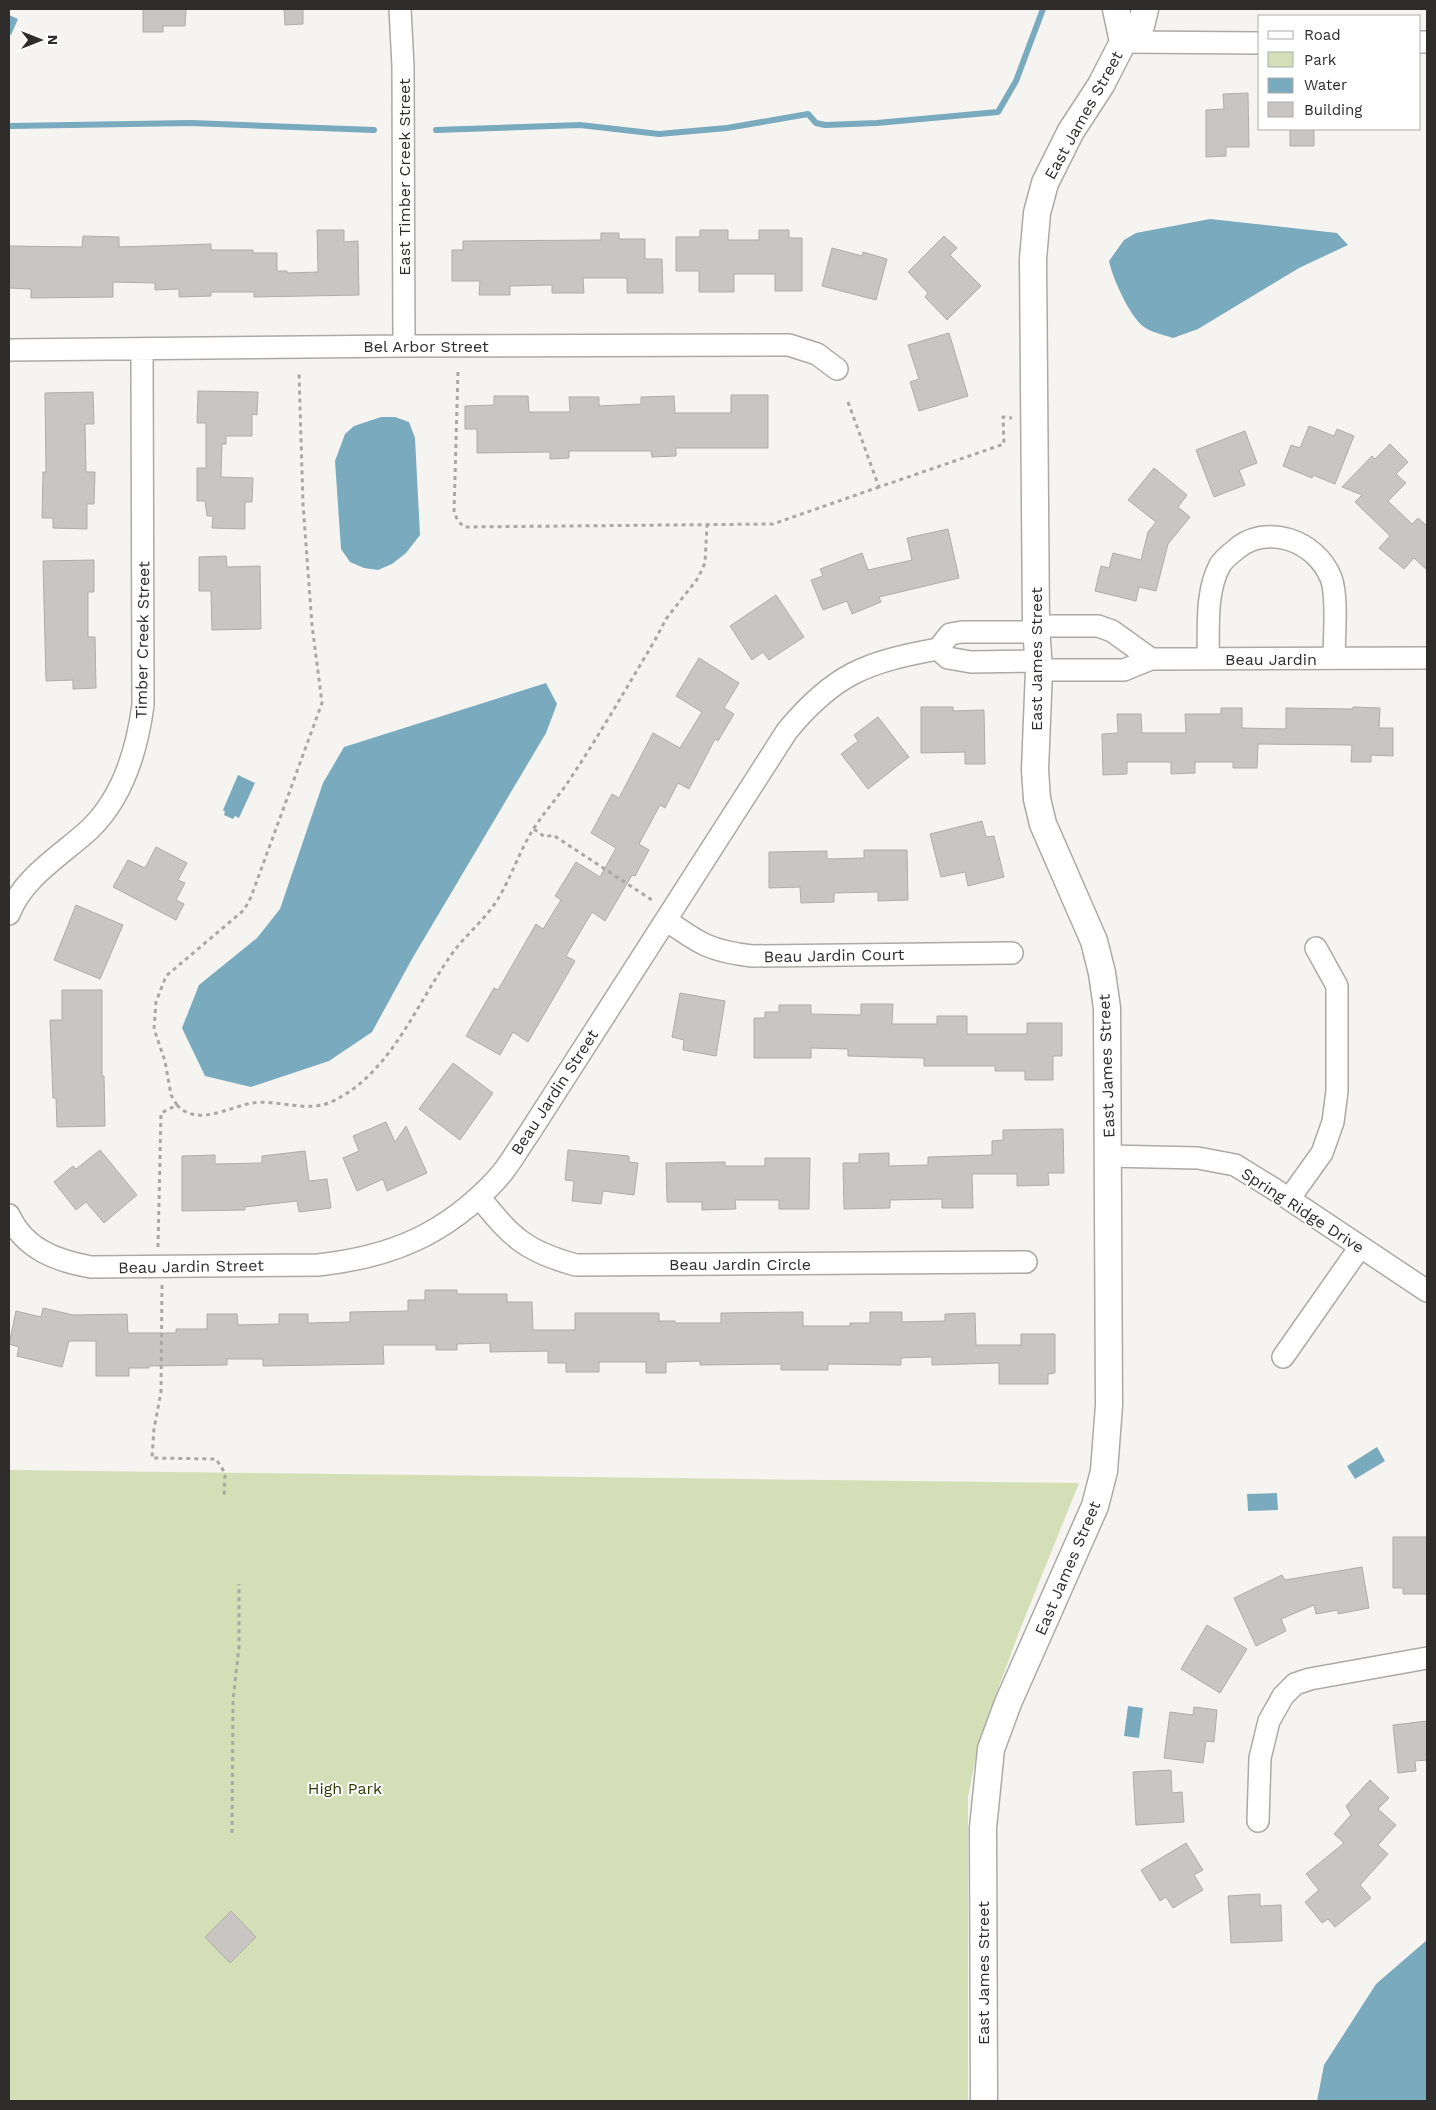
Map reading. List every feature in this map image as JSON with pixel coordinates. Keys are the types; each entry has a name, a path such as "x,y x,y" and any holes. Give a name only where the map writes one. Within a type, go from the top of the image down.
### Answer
{"street":[{"name":"East Timber Creek Street","path":"400,9 403,66 404,346"},
{"name":"East James Street","path":"1116,9 1123,42"},
{"name":"East James Street","path":"984,2101 983,1828 991,1749 1008,1703 1095,1506 1104,1471 1110,1405 1108,1027 1102,973 1084,915 1043,824 1037,799 1035,770 1039,666 1036,629 1033,259 1037,213 1045,183 1071,130 1101,85 1123,42 1141,26 1146,9"},
{"path":"1123,42 1258,43"},
{"name":"Bel Arbor Street","path":"9,350 789,345 817,354 837,369"},
{"name":"Timber Creek Street","path":"9,914 20,894 35,877 92,828 110,805 133,757 140,731 143,705 142,349"},
{"name":"Beau Jardin","path":"1208,659 1210,591 1221,563 1239,546 1258,537 1277,536 1296,542 1319,558 1332,579 1334,658"},
{"path":"938,649 950,634 962,632 1098,626 1112,631 1150,659"},
{"name":"Beau Jardin","path":"938,649 948,658 971,662 1124,670 1150,659 1427,658"},
{"name":"Beau Jardin Street","path":"9,1215 12,1223 26,1239 43,1253 66,1263 91,1267 318,1265 346,1262 379,1255 407,1245 440,1227 471,1205 498,1178 528,1135 662,912 787,731 807,707 832,685 863,668 897,656 938,649"},
{"name":"Beau Jardin Court","path":"662,912 701,944 728,954 752,956 1012,953"},
{"path":"1288,1199 1322,1153 1333,1122 1337,1091 1337,986 1316,948"},
{"name":"Spring Ridge Drive","path":"1108,1156 1198,1158 1235,1165 1427,1291"},
{"name":"Beau Jardin Circle","path":"478,1197 505,1229 524,1245 548,1257 576,1265 1026,1262"},
{"path":"1283,1357 1360,1247"},
{"path":"1258,1820 1260,1758 1269,1721 1283,1696 1295,1684 1310,1679 1427,1658"}],"path":[{"path":"458,372 454,512 458,521 464,527 773,524 1004,444 1003,418 1017,418"},
{"path":"299,373 302,504 312,625 322,703 251,897 244,910 166,976 156,1002 154,1029 165,1061 171,1095 180,1109 207,1116 253,1103 310,1106 330,1102 354,1087 376,1068 394,1044 455,950 478,926 497,901 534,829 570,779 655,640 666,618 698,578 705,564 707,525"},
{"path":"848,402 879,487"},
{"path":"534,829 545,837 553,835 662,912"},
{"path":"158,1249 161,1113 177,1105"},
{"path":"162,1280 161,1392 154,1429 152,1458 216,1459 225,1473 224,1497"},
{"path":"232,1833 233,1700 240,1647 239,1584"}],"green space":[{"name":"High Park","path":"9,1470 1079,1483 1019,1632 979,1741 968,1797 968,2101 9,2101"}],"water":[{"path":"9,15 18,19 11,35 9,34"},
{"path":"1210,219 1337,233 1348,245 1299,268 1198,329 1173,338 1147,329 1133,315 1118,286 1109,261 1124,240 1136,233"},
{"path":"381,417 395,417 409,422 415,438 420,535 406,553 392,564 378,570 364,568 350,562 341,549 335,461 345,434 354,426"},
{"path":"546,683 557,704 546,733 412,959 372,1032 329,1061 251,1087 205,1076 182,1028 199,985 257,938 280,909 323,783 344,747"},
{"path":"238,775 255,783 239,818 235,816 233,819 224,815 225,812 223,810"},
{"path":"1377,1447 1385,1461 1355,1479 1347,1466"},
{"path":"1277,1493 1278,1510 1248,1511 1247,1494"},
{"path":"1128,1706 1143,1708 1139,1738 1124,1736"},
{"path":"1427,1940 1427,2101 1317,2101 1324,2065 1376,1984"}],"building":[{"path":"143,9 186,9 185,26 163,26 163,32 143,32"},
{"path":"284,9 303,9 303,24 285,25"},
{"path":"1248,93 1249,147 1226,147 1226,156 1206,157 1206,110 1224,109 1223,94"},
{"path":"1290,130 1314,130 1314,146 1290,146"},
{"path":"317,230 344,230 344,242 358,241 359,295 254,297 254,292 211,292 211,296 179,297 179,289 155,290 155,283 113,282 113,297 31,298 31,289 9,288 9,246 82,247 83,236 119,237 119,247 211,244 211,250 253,250 253,253 277,253 277,271 287,271 287,273 318,272"},
{"path":"700,230 728,230 728,240 759,240 759,230 789,230 789,238 802,238 802,291 775,291 775,274 734,274 734,292 699,292 699,271 676,271 676,237 700,237"},
{"path":"601,233 619,233 619,239 645,239 645,259 662,259 663,293 627,293 627,278 583,278 584,293 552,293 552,285 510,286 510,295 479,295 480,281 452,281 452,250 463,250 463,241 601,240"},
{"path":"944,236 957,248 950,255 981,286 947,320 925,297 928,293 908,272"},
{"path":"832,248 862,256 863,252 887,259 876,300 822,286"},
{"path":"949,333 968,396 919,411 910,382 919,379 908,345"},
{"path":"198,391 258,392 257,415 252,414 252,436 226,436 226,444 222,444 221,477 253,478 252,502 245,502 245,529 212,528 213,516 207,516 205,501 197,501 197,468 206,468 206,423 197,423"},
{"path":"93,392 94,424 85,424 86,472 95,472 94,504 87,504 87,529 53,528 53,518 42,518 43,472 46,472 45,393"},
{"path":"731,395 768,395 768,448 676,448 676,456 652,457 651,451 569,451 569,458 550,459 550,452 477,453 477,429 465,429 465,406 494,405 494,396 528,396 529,412 570,412 569,397 599,397 599,406 641,404 641,397 674,396 675,413 731,413"},
{"path":"1309,426 1334,436 1337,429 1354,436 1335,484 1313,475 1312,478 1283,466 1291,445 1300,448"},
{"path":"1245,431 1257,463 1239,470 1245,485 1214,497 1196,450"},
{"path":"1390,444 1408,462 1396,474 1406,483 1388,501 1412,524 1418,518 1427,526 1427,570 1414,558 1404,569 1379,548 1390,536 1355,502 1362,495 1342,487 1372,456 1375,459"},
{"path":"1154,468 1187,495 1178,507 1190,517 1168,544 1156,591 1139,587 1136,601 1095,591 1101,566 1109,568 1113,553 1141,560 1148,532 1156,522 1128,500"},
{"path":"948,529 959,578 879,597 881,602 852,614 847,601 823,610 811,580 823,576 820,569 862,553 868,570 912,560 907,538"},
{"path":"226,556 227,567 260,566 261,629 212,630 211,591 199,591 199,557"},
{"path":"94,560 94,592 88,592 88,637 95,637 96,688 73,689 73,680 46,681 43,561"},
{"path":"776,595 804,637 769,660 763,652 752,660 730,626"},
{"path":"699,658 739,683 724,708 734,714 718,741 715,739 689,789 678,783 665,808 660,805 639,844 649,850 635,876 632,875 605,921 592,912 566,956 575,961 528,1042 513,1032 500,1055 466,1036 494,988 498,990 536,924 543,929 561,900 555,896 576,862 600,877 616,848 591,833 612,794 619,798 653,733 680,748 702,712 676,696"},
{"path":"921,707 953,707 953,711 984,710 985,764 965,764 965,752 921,753"},
{"path":"1353,707 1380,708 1379,728 1393,728 1393,756 1371,755 1371,762 1351,762 1352,745 1258,744 1257,768 1233,768 1233,762 1195,762 1195,773 1171,774 1171,762 1127,762 1127,774 1103,775 1102,734 1118,733 1117,714 1141,714 1142,733 1186,733 1185,714 1221,714 1221,708 1242,708 1242,728 1286,729 1286,708 1353,709"},
{"path":"878,717 909,757 868,789 841,754 858,741 854,735"},
{"path":"982,821 986,837 994,836 1004,877 968,886 965,872 941,877 930,834"},
{"path":"156,847 187,863 178,880 185,883 176,900 184,904 176,920 113,887 128,860 145,868"},
{"path":"864,850 907,850 908,900 878,901 878,892 834,893 834,902 801,903 800,887 769,888 769,852 827,851 827,859 864,858"},
{"path":"76,905 123,925 100,979 54,960"},
{"path":"62,990 102,990 102,1076 104,1076 105,1126 57,1127 56,1098 53,1098 50,1020 62,1020"},
{"path":"680,993 725,1001 716,1056 683,1050 684,1040 672,1037"},
{"path":"861,1004 893,1004 892,1024 937,1024 937,1016 967,1016 967,1034 1027,1034 1027,1023 1062,1023 1062,1056 1053,1056 1053,1080 1025,1080 1025,1071 995,1071 995,1066 924,1066 924,1058 848,1056 848,1049 811,1048 811,1058 754,1058 754,1018 765,1018 765,1012 779,1012 779,1005 811,1005 811,1014 861,1015"},
{"path":"453,1063 493,1093 460,1140 419,1109"},
{"path":"386,1122 395,1142 406,1126 427,1173 387,1191 383,1179 357,1191 343,1158 359,1151 353,1136"},
{"path":"1063,1129 1064,1173 1048,1173 1049,1185 1017,1186 1017,1174 972,1174 973,1208 942,1208 942,1199 890,1200 890,1208 844,1209 843,1163 859,1163 859,1154 889,1153 889,1166 928,1165 928,1157 992,1155 992,1141 1003,1140 1003,1130"},
{"path":"100,1150 137,1195 104,1223 86,1202 76,1210 54,1182 73,1166 76,1169"},
{"path":"568,1150 629,1156 629,1162 638,1163 634,1195 603,1191 601,1204 572,1201 574,1181 565,1180"},
{"path":"305,1151 309,1181 327,1179 331,1208 299,1212 297,1201 245,1207 245,1210 182,1211 182,1156 215,1155 215,1164 262,1163 262,1156"},
{"path":"765,1158 810,1158 809,1209 779,1209 779,1200 735,1200 736,1209 702,1210 702,1202 667,1202 666,1163 725,1162 725,1166 765,1166"},
{"path":"425,1290 457,1290 457,1294 507,1294 507,1302 532,1302 533,1330 575,1330 575,1313 659,1313 659,1321 721,1323 721,1313 803,1312 803,1326 850,1326 850,1323 870,1323 870,1312 902,1312 902,1322 945,1321 945,1314 975,1313 976,1345 1021,1345 1021,1334 1055,1334 1055,1373 1048,1374 1048,1384 999,1384 999,1363 932,1365 932,1357 901,1358 901,1365 828,1364 828,1370 781,1370 781,1364 700,1365 700,1361 666,1362 666,1373 646,1373 646,1362 599,1362 599,1372 566,1372 566,1363 548,1363 548,1351 490,1352 490,1343 457,1344 457,1350 436,1350 436,1345 383,1345 384,1364 263,1366 263,1359 227,1359 227,1365 149,1366 149,1368 129,1368 129,1376 96,1376 96,1341 69,1341 62,1367 17,1356 19,1347 9,1344 16,1311 41,1317 43,1308 73,1315 127,1314 128,1333 176,1333 176,1329 207,1329 207,1314 237,1314 238,1325 279,1324 279,1314 308,1314 308,1323 350,1322 350,1312 408,1311 408,1300 425,1300"},
{"path":"1393,1537 1427,1537 1427,1594 1403,1594 1403,1588 1393,1588"},
{"path":"1362,1567 1369,1608 1338,1614 1338,1610 1316,1614 1314,1605 1281,1619 1286,1631 1256,1646 1234,1598 1282,1575 1285,1580"},
{"path":"1207,1625 1247,1649 1220,1693 1181,1669"},
{"path":"1194,1707 1217,1710 1214,1742 1206,1741 1203,1763 1164,1758 1170,1712 1193,1715"},
{"path":"1427,1721 1427,1760 1415,1761 1416,1771 1398,1773 1393,1725"},
{"path":"1171,1770 1172,1793 1182,1792 1184,1822 1136,1825 1133,1772"},
{"path":"1370,1780 1389,1798 1378,1809 1396,1825 1378,1845 1388,1854 1360,1885 1371,1898 1335,1927 1328,1919 1322,1923 1305,1902 1319,1890 1306,1874 1344,1843 1334,1834 1351,1815 1346,1806"},
{"path":"1186,1843 1203,1870 1194,1875 1203,1890 1173,1908 1166,1897 1160,1901 1141,1870"},
{"path":"1260,1894 1260,1906 1281,1905 1282,1941 1231,1943 1228,1896"},
{"path":"231,1911 256,1937 230,1963 205,1937"}],"waterway":[{"path":"436,130 580,125 659,134 727,128 808,114 816,123 825,125 877,123 998,112 1016,81 1043,9"},
{"path":"9,126 191,123 374,130"}]}
